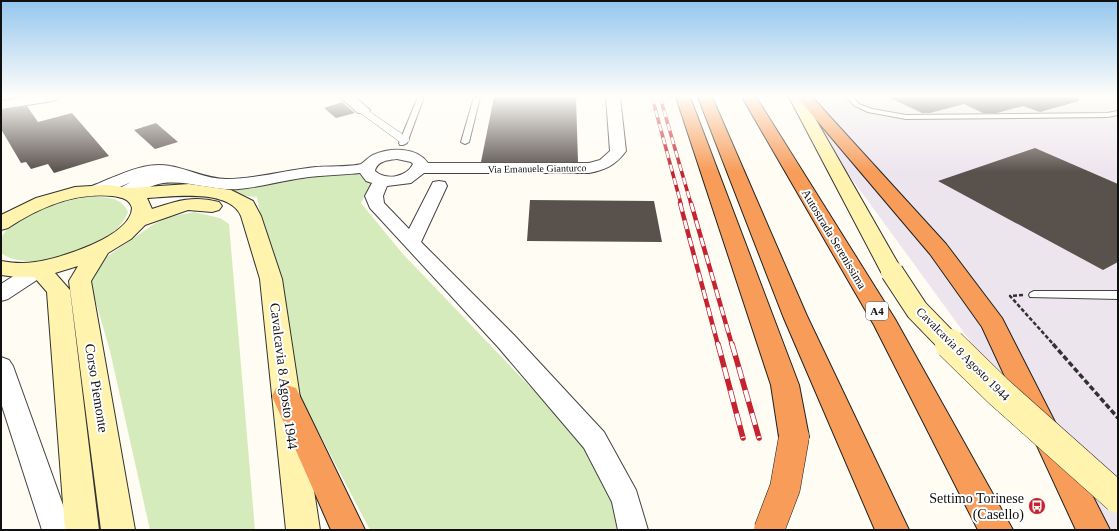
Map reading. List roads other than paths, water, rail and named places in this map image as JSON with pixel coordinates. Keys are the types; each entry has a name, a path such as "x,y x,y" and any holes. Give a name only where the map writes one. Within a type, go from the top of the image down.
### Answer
{"highway":[{"path":"692,122 784,385 794,437 785,488 769,530"},
{"path":"715,122 795,316 892,530"},
{"name":"Autostrada Serenissima","path":"764,122 886,325 996,530"},
{"path":"826,122 938,249 993,324 1094,530"},
{"path":"286,396 348,530"}],"main road":[{"name":"Cavalcavia 8 Agosto 1944","path":"810,122 892,272 918,310 957,352 998,391 1118,498"},
{"name":"Cavalcavia 8 Agosto 1944","path":"37,204 79,193 98,190 126,193 189,190 224,194 246,206 255,224 271,279 303,530"},
{"path":"2,271 39,268 66,262 99,250 116,240 130,230 139,220 142,209 139,200 126,193"},
{"path":"1,211 37,204"},
{"path":"1,224 37,204"},
{"path":"139,220 187,204 202,204 224,209 255,224"},
{"name":"Corso Piemonte","path":"99,250 80,281 106,443 118,530"},
{"path":"39,268 58,290 61,529"}],"street":[{"path":"367,168 369,176 381,181 405,179 417,172 420,168 420,161 400,148 374,122"},
{"name":"Via Emanuele Gianturco","path":"420,168 589,168 601,166 612,160 618,152 615,122"},
{"path":"98,190 140,174 156,170 167,170 190,178 222,184 238,184 304,172 367,168 375,160 400,148"},
{"path":"126,193 135,186 158,178 190,178"},
{"path":"381,181 374,196 376,204 411,243 506,341 594,440 626,500 633,530"},
{"path":"411,243 439,186"},
{"path":"1,294 39,268"},
{"path":"1,366 61,529"}],"lane":[{"path":"400,148 411,122"},
{"path":"465,142 470,122"},
{"path":"1034,295 1118,295"}],"railway":[{"path":"659,122 681,204"},
{"path":"667,122 691,204"},
{"path":"680,203 718,345"},
{"path":"691,203 732,345"},
{"path":"718,344 743,438"},
{"path":"732,344 759,438"}],"place":[{"name":"Settimo Torinese (Casello)","path":"1037,506"}]}
